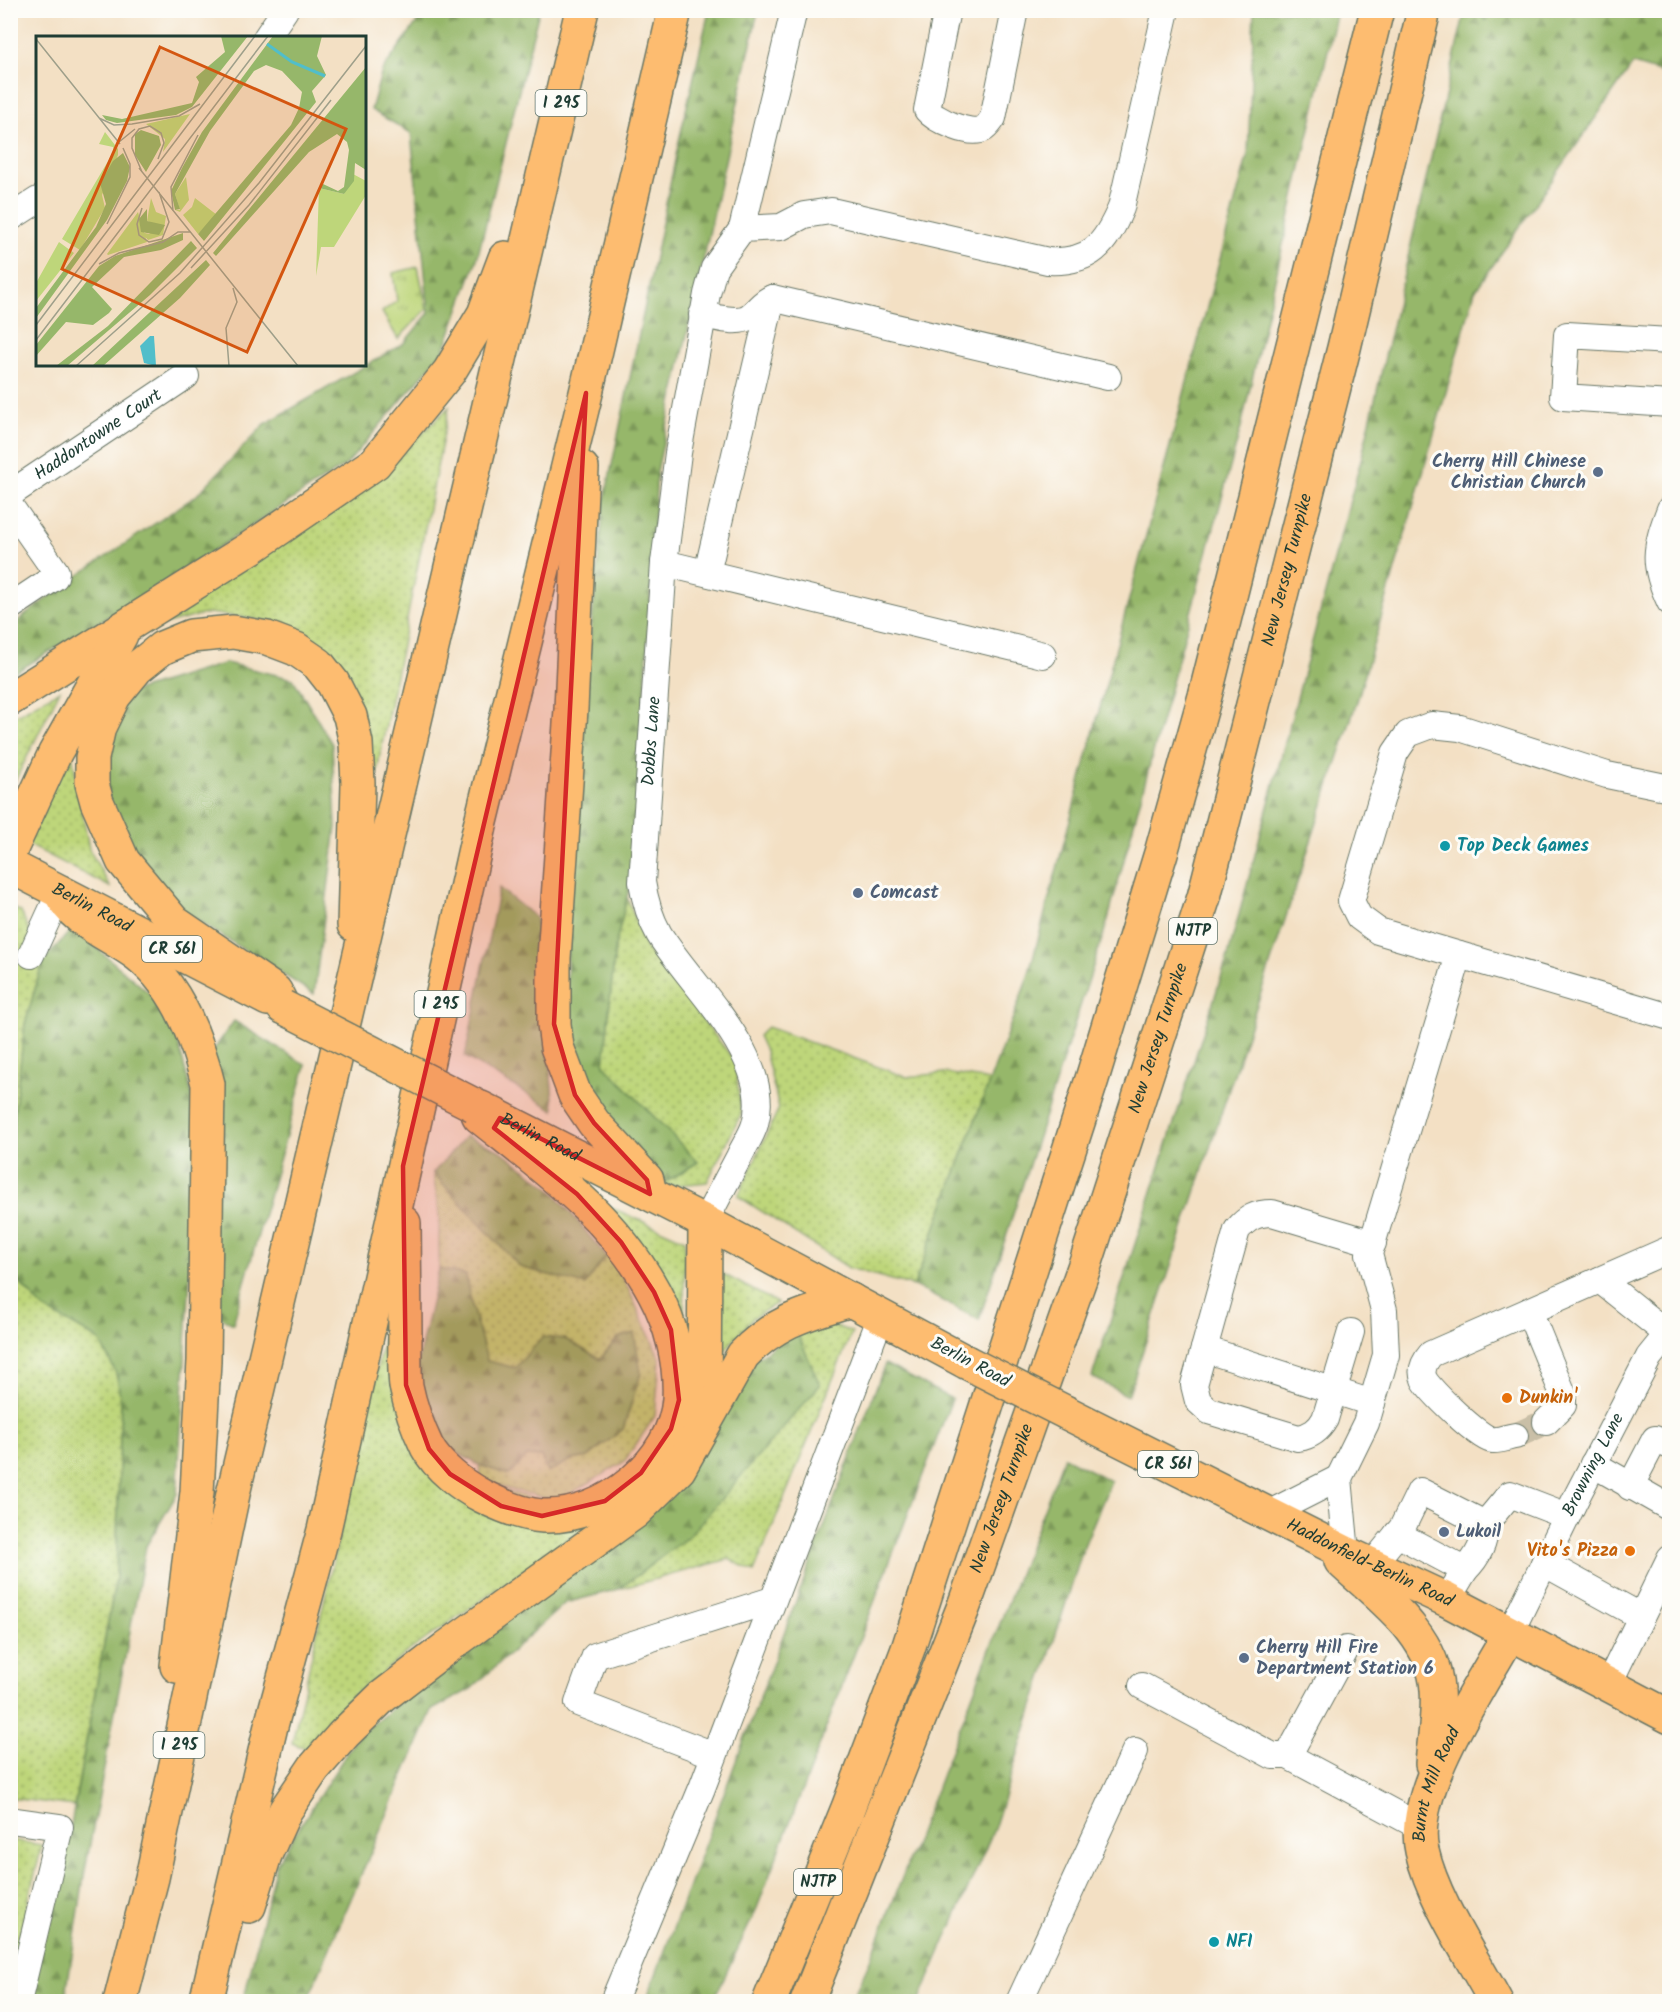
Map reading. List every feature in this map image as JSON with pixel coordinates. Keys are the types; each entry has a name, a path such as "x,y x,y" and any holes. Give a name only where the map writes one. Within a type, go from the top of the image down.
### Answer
{"main road":[{"name":"I 295","path":"120,2001 152,1878 232,1494 354,985 499,356 582,10"},
{"name":"I 295","path":"206,1999 271,1726 324,1530 480,826 586,393 675,10"},
{"path":"1312,266 1310,205 1354,10"},
{"name":"NJTP","path":"769,2001 848,1808 908,1648 1096,1068 1202,707 1377,10"},
{"name":"New Jersey Turnpike","path":"807,2001 964,1606 1086,1262 1204,897 1333,393 1424,10"},
{"path":"10,699 252,547 375,463 449,372 484,314 502,263 539,196"},
{"path":"586,393 571,709 554,958 554,1024 557,1047 575,1095 594,1123 647,1180 650,1194"},
{"path":"10,851 55,753 125,628"},
{"path":"283,1007 275,991 174,922 123,861 97,802 92,784 92,758 99,727 114,696 137,668 162,648 191,636 233,632 267,638 296,649 318,664 328,676 350,716 357,743 358,783 354,862 354,985"},
{"name":"Berlin Road","path":"10,866 705,1222 966,1362 1067,1413"},
{"path":"60,892 67,907 139,956 167,987 201,1052 208,1084 204,1361 197,1492 152,1878"},
{"path":"403,1166 406,1385 416,1420 429,1449 450,1474 473,1491 501,1506 542,1516 570,1513 605,1501 641,1473 660,1451 671,1429 679,1400 677,1370 670,1330 654,1292 621,1242 577,1194 479,1116 474,1105"},
{"path":"704,1425 705,1222"},
{"path":"206,1999 243,1931 252,1893 285,1811 314,1768 382,1697 635,1512 679,1469 743,1355 757,1340 792,1318 851,1300"},
{"name":"Haddonfield-Berlin Road","path":"1067,1413 1268,1515 1447,1600 1509,1635 1670,1717"},
{"path":"1346,1553 1408,1625 1428,1652 1438,1691 1430,1784"},
{"name":"Burnt Mill Road","path":"1496,2001 1443,1905 1421,1850 1422,1812 1430,1784 1450,1741 1509,1635"}],"street":[{"path":"267,36 285,10"},
{"path":"794,10 742,229 782,227 804,215 831,211 1048,261 1069,261 1088,255 1101,245 1111,232 1121,208 1166,10"},
{"path":"947,10 927,110 934,118 976,131 984,128 993,118 1015,10"},
{"path":"10,218 36,201"},
{"name":"Dobbs Lane","path":"705,1222 755,1126 759,1107 758,1089 752,1069 733,1035 659,933 647,908 642,882 664,562 678,453 702,315 714,268 742,229"},
{"path":"702,315 738,321 749,317 761,303 772,298 1107,377"},
{"path":"707,573 772,298"},
{"path":"1670,341 1567,335 1563,397 1670,404"},
{"name":"Haddontowne Court","path":"10,494 186,376"},
{"path":"10,506 56,572 55,577 10,607"},
{"path":"1670,509 1659,542 1657,569 1658,577 1670,602"},
{"path":"664,562 1043,654"},
{"path":"1670,788 1607,775 1460,728 1432,725 1408,734 1395,753 1352,901 1359,916 1378,931 1670,1017"},
{"path":"31,955 60,892"},
{"path":"1459,955 1370,1254 1384,1310 1386,1355 1366,1422 1339,1478 1346,1553 1397,1534 1420,1491 1485,1524"},
{"path":"1351,1332 1321,1426 1313,1433 1301,1438 1209,1411 1197,1401 1193,1388 1237,1230 1252,1216 1272,1213 1373,1242"},
{"path":"1515,1436 1492,1441 1476,1432 1424,1381 1423,1366 1431,1354 1670,1249"},
{"path":"1600,1280 1668,1334"},
{"path":"1529,1311 1563,1394 1563,1405 1546,1422"},
{"path":"613,2001 714,1755 881,1316"},
{"name":"Browning Lane","path":"1509,1635 1593,1464 1649,1357 1668,1334"},
{"path":"1204,1348 1372,1403"},
{"path":"1630,1488 1655,1439 1670,1446"},
{"path":"1593,1464 1630,1488 1670,1508"},
{"path":"1268,1515 1339,1478"},
{"path":"1447,1600 1465,1570 1476,1559 1486,1535 1485,1524 1510,1494 1567,1516"},
{"path":"1397,1534 1465,1570"},
{"path":"1608,1685 1670,1558"},
{"path":"1544,1563 1640,1616"},
{"path":"714,1755 578,1703 595,1656 772,1599"},
{"path":"1288,1756 1346,1649"},
{"path":"1142,1686 1273,1756 1288,1756 1422,1828"},
{"path":"1019,2001 1135,1751"},
{"path":"10,1821 60,1827 18,2001"},
{"path":"788,1955 821,1966"}],"highlighted area":[{"path":"586,393 554,1024 575,1095 594,1123 647,1180 650,1194 500,1118 494,1128 577,1194 621,1242 654,1292 671,1330 679,1400 671,1429 641,1473 605,1501 542,1516 501,1506 450,1474 429,1449 406,1385 403,1166"}],"green space":[{"path":"425,11 539,11 477,259 444,350 347,464 157,587 11,675 11,626 60,588 197,495 265,424 403,344 429,313 411,133 371,110 382,71"},
{"path":"709,11 758,11 657,471 636,860 615,947 604,1065 698,1162 658,1187 566,1057 569,847 604,503 679,141"},
{"path":"1254,11 1337,11 1241,427 1107,923 979,1320 914,1286 1028,977 1248,154"},
{"path":"1465,11 1477,11 1486,20 1489,11 1669,11 1669,75 1633,64 1475,291 1358,698 1128,1396 1092,1377 1227,959 1362,456"},
{"path":"418,267 427,309 398,339 382,312 397,301 393,273"},
{"path":"449,407 375,781 346,677 274,622 209,613 146,629 389,465"},
{"path":"226,663 293,679 332,744 336,827 314,994 173,905 110,817 101,741 129,693"},
{"path":"60,690 11,789 11,718"},
{"path":"70,744 89,849 110,887 27,844"},
{"path":"499,888 536,918 554,1110 465,1057"},
{"path":"627,897 645,947 735,1061 741,1114 707,1182 658,1187 698,1162 604,1065 615,947"},
{"path":"11,907 21,912 43,961 25,1024 11,1148"},
{"path":"73,928 170,1011 199,1123 177,1494 146,1546 85,1870 65,2001 29,2001 71,1825 116,1578 121,1404 117,1375 99,1340 43,1308 11,1273 10,1148 25,1024 43,961"},
{"path":"234,1021 306,1065 233,1324 213,1313 210,1055"},
{"path":"767,1027 906,1077 945,1073 990,1080 914,1286 849,1268 738,1196 779,1108 765,1051 758,1036"},
{"path":"466,1136 501,1151 551,1189 606,1256 585,1285 520,1267 433,1173"},
{"path":"433,1173 473,1214 585,1285 606,1256 615,1260 660,1359 655,1416 624,1462 558,1501 481,1482 479,1465 509,1475 527,1456 541,1457 548,1472 571,1460 588,1457 623,1429 632,1402 618,1338 600,1359 565,1339 515,1368 487,1361 472,1308 466,1275 439,1269 439,1212"},
{"path":"605,1205 685,1240 683,1370"},
{"path":"710,1267 777,1303 753,1318 717,1359"},
{"path":"439,1269 466,1275 472,1308 487,1361 515,1368 543,1337 565,1339 600,1359 618,1338 634,1333 641,1373 623,1429 588,1457 571,1460 548,1472 541,1457 527,1456 509,1475 479,1465 450,1449 430,1431 415,1373"},
{"path":"10,1273 43,1308 99,1340 114,1366 121,1394 116,1578 74,1806 11,1798"},
{"path":"826,1323 852,1332 754,1572 729,1559 619,1589 689,1536 796,1330"},
{"path":"387,1324 394,1327 424,1467 598,1518 406,1653 354,1696 308,1749 292,1743"},
{"path":"796,1330 820,1385 689,1536 619,1589 565,1603 471,1689 432,1710 307,2001 243,2002 276,1864 357,1737 530,1597 752,1362"},
{"path":"885,1364 952,1399 757,1908 713,2001 646,2001"},
{"path":"1064,1457 1111,1481 1084,1546 994,1829 919,2001 851,2001 872,1956"},
{"path":"10,1840 42,1845 11,1970"}],"tunnel":[{"path":"1515,1436 1546,1422"}],"place":[{"name":"Cherry Hill Chinese Christian Church","path":"1598,472"},
{"name":"Top Deck Games","path":"1445,846"},
{"name":"Comcast","path":"858,893"},
{"name":"Dunkin'","path":"1507,1398"},
{"name":"Lukoil","path":"1444,1532"},
{"name":"Vito's Pizza","path":"1630,1551"},
{"name":"Cherry Hill Fire Department Station 6","path":"1244,1658"},
{"name":"NFI","path":"1214,1942"}]}
